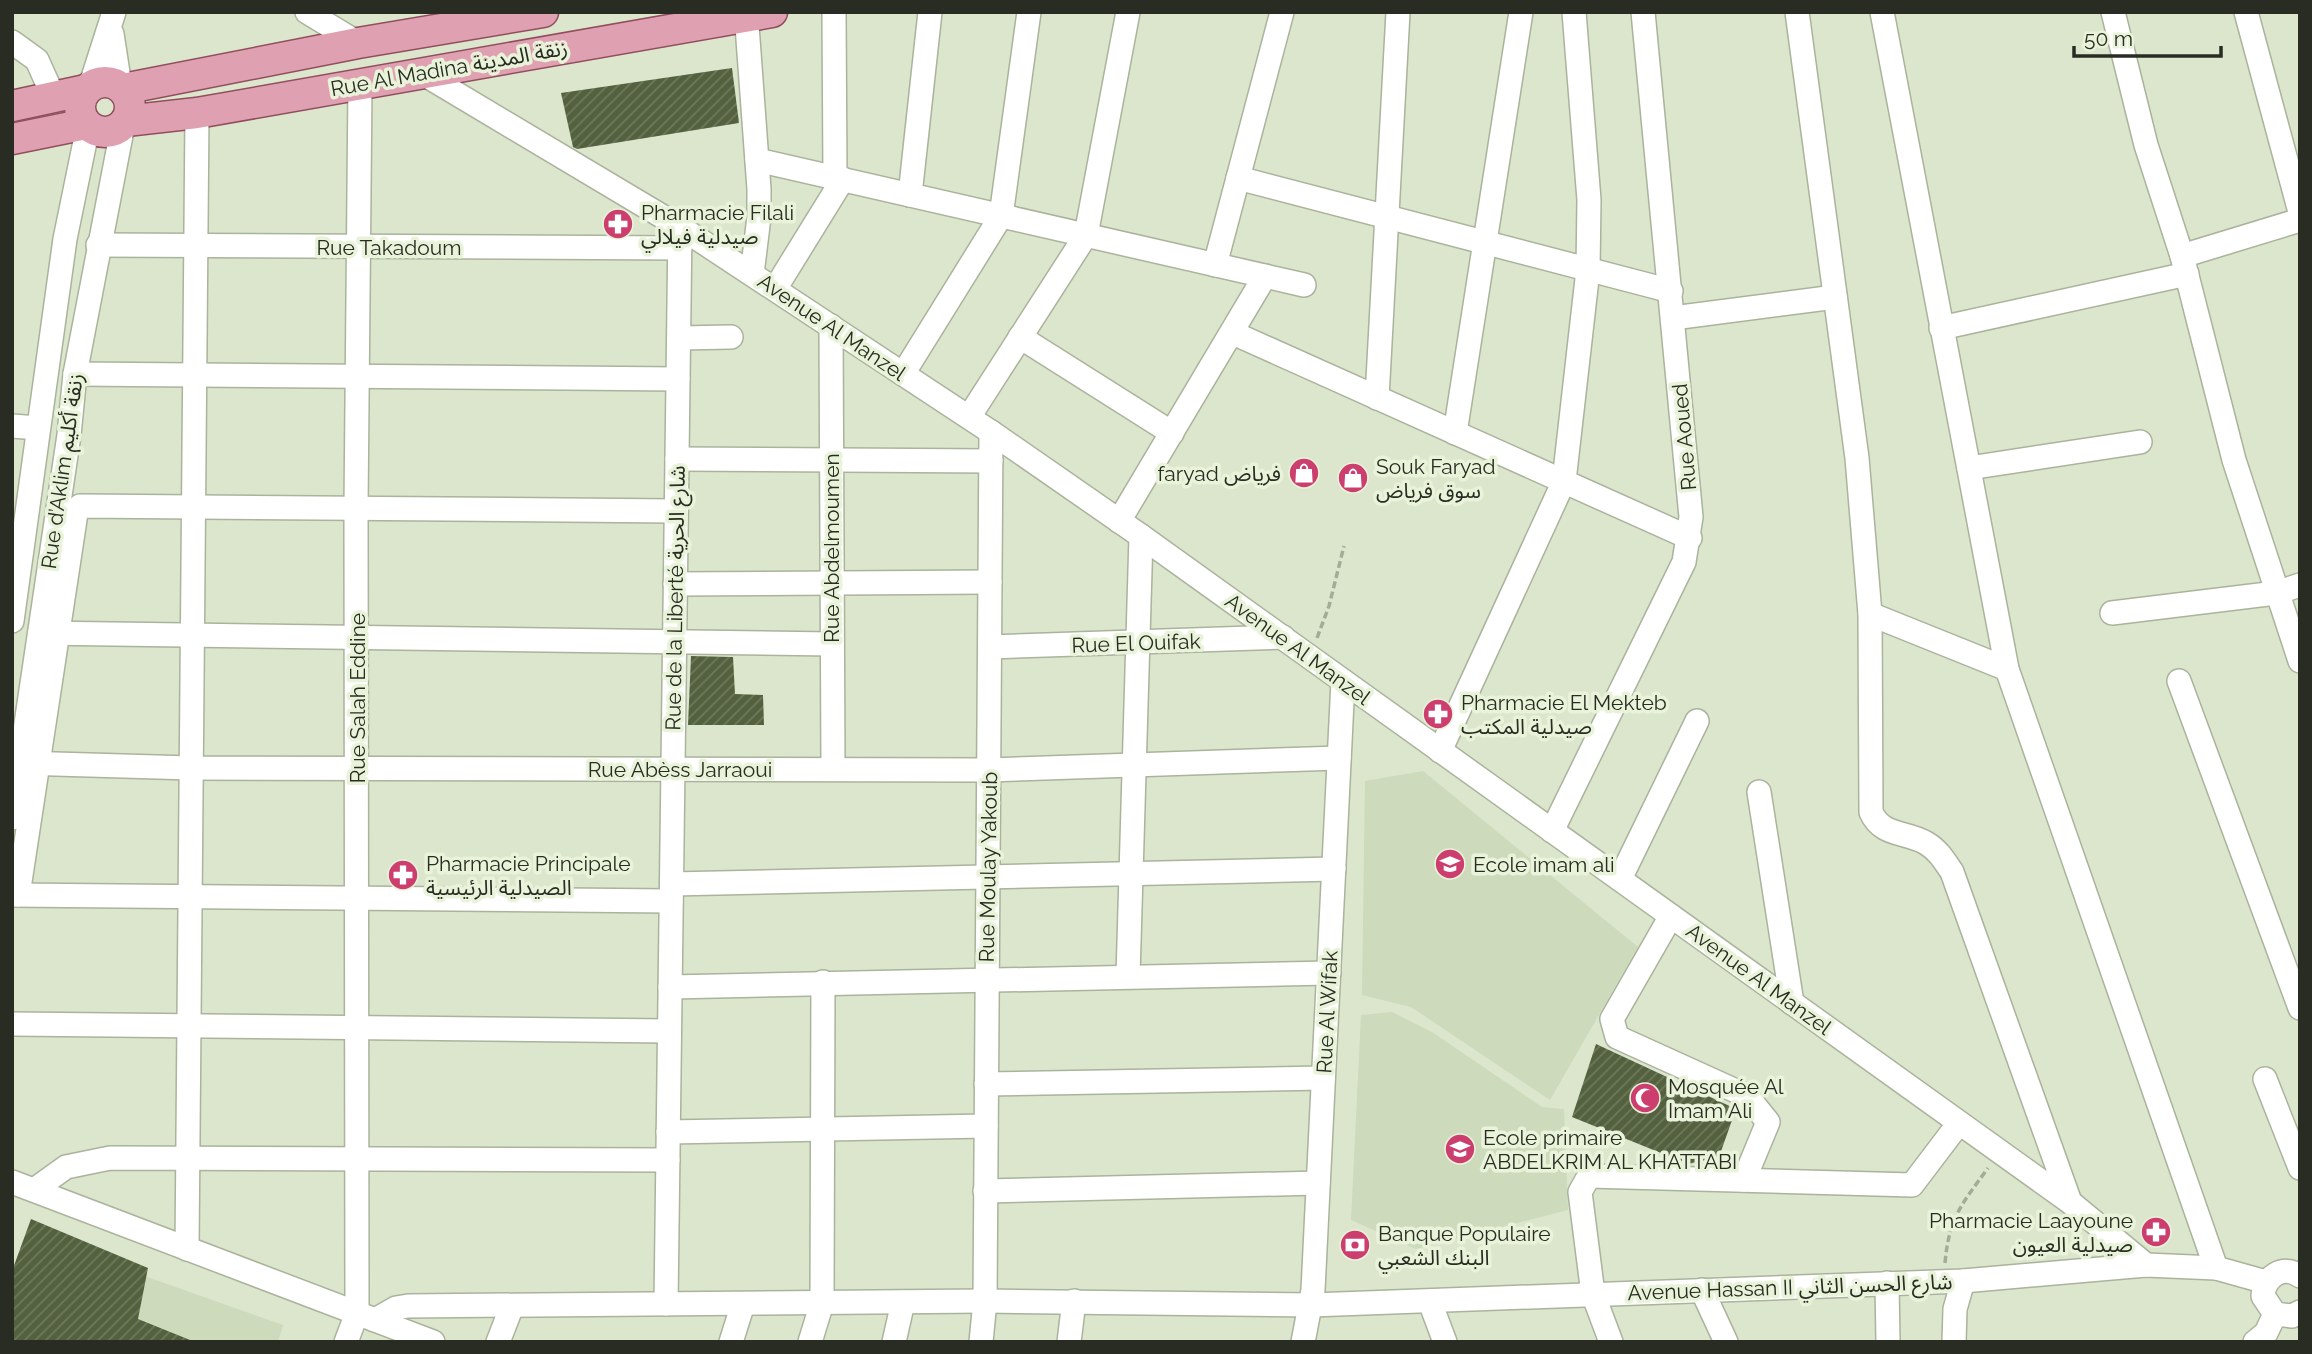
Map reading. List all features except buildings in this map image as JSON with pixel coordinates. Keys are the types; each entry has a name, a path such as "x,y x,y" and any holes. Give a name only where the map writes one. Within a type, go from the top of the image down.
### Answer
{"main road":[{"name":"Rue Al Madina زنقة المدينة","path":"121,88 358,43 543,12"},
{"name":"Rue Al Madina زنقة المدينة","path":"125,123 197,113 755,14"},
{"path":"12,106 54,98 102,82 121,88 130,101 125,123 110,133 87,125 12,139"},
{"path":"87,125 82,118 80,103 88,88"}],"street":[{"path":"307,12 358,43"},
{"path":"775,289 839,179 834,12"},
{"path":"910,195 930,12"},
{"path":"903,374 1001,215 1029,12"},
{"path":"969,417 1086,235 1128,12"},
{"path":"1215,265 1283,12"},
{"path":"1377,398 1398,12"},
{"path":"1455,433 1521,12"},
{"path":"1440,751 1564,481 1588,270 1589,200 1574,12"},
{"name":"Rue Aoued","path":"1552,831 1684,562 1690,538 1691,517 1674,318 1643,12"},
{"path":"1797,12 1857,458 1870,614 1871,812 1882,827 1924,842 1940,854 1952,872 2070,1202"},
{"path":"1882,12 2007,669 2216,1268"},
{"path":"2113,12 2146,145 2184,265 2234,460 2300,661"},
{"path":"2246,12 2300,212"},
{"path":"752,274 759,218 755,14"},
{"path":"113,18 121,88"},
{"path":"88,88 113,18"},
{"path":"12,42 37,60 54,98"},
{"name":"Avenue Al Manzel","path":"422,73 680,237 752,274 991,432 1283,637 2070,1202 2146,1265"},
{"name":"Rue Salah Eddine","path":"360,84 356,508 357,1159 366,1316"},
{"path":"187,1249 197,113"},
{"name":"Rue d’Aklim زنقة أكليم","path":"12,818 29,763 49,633 75,374 98,245 125,123"},
{"name":"Rue d’Aklim زنقة أكليم","path":"12,619 17,543 38,428 65,239 87,125"},
{"path":"757,160 1304,285"},
{"path":"1238,178 1671,291"},
{"path":"1941,328 2184,265 2300,220"},
{"name":"Rue Takadoum","path":"98,245 360,247 680,237"},
{"name":"Rue de la Liberté شارع الحرية","path":"666,1304 680,237"},
{"path":"1119,521 1265,276"},
{"path":"1674,318 1835,297"},
{"name":"Rue Abdelmoumen","path":"831,326 833,769"},
{"path":"1233,333 1690,538"},
{"path":"679,338 730,337"},
{"path":"1020,337 1172,433"},
{"path":"75,374 678,379"},
{"path":"12,426 38,428"},
{"name":"Rue Moulay Yakoub","path":"981,1342 985,1301 991,432"},
{"path":"1969,468 2140,442"},
{"path":"677,459 991,461"},
{"path":"676,510 80,506 76,513 49,633 357,640 832,644"},
{"path":"1128,976 1141,536"},
{"path":"675,584 990,582"},
{"path":"2112,613 2276,593 2300,585"},
{"path":"1870,614 2007,669"},
{"name":"Rue El Ouifak","path":"989,647 1283,637"},
{"name":"Rue Al Wifak","path":"1303,1342 1312,1305 1343,681"},
{"path":"2179,681 2300,1008"},
{"path":"1620,879 1697,721"},
{"name":"Rue Abèss Jarraoui","path":"29,763 191,768 989,770 1339,758"},
{"path":"29,763 15,895 358,898 671,892 988,874 1334,869"},
{"path":"1759,792 1792,1003"},
{"path":"1671,916 1612,1019 1617,1037 1746,1096 1768,1122 1744,1180"},
{"path":"670,987 987,978 1329,973"},
{"path":"810,1342 822,1303 823,982"},
{"path":"12,1024 358,1030 669,1031"},
{"path":"986,1084 1323,1078"},
{"path":"2265,1079 2300,1168"},
{"path":"1612,1342 1593,1294 1580,1192 1589,1176 1912,1185 1959,1123"},
{"path":"668,1132 824,1132 986,1126"},
{"path":"34,1190 66,1167 110,1158 668,1160"},
{"path":"12,1182 433,1342"},
{"path":"985,1191 1318,1183"},
{"name":"Avenue Hassan II شارع الحسن الثاني","path":"366,1316 408,1306 985,1301 1312,1305 1430,1302 1953,1281 2146,1265 2216,1268 2266,1282"},
{"path":"2255,1342 2289,1318 2265,1303 2266,1282 2274,1274 2285,1271 2298,1274"},
{"path":"1953,1281 1954,1342"},
{"path":"1887,1283 1888,1342"},
{"path":"1702,1290 1726,1342"},
{"path":"1069,1342 1074,1301"},
{"path":"894,1342 903,1302"},
{"path":"1430,1302 1445,1342"},
{"path":"731,1342 743,1304"},
{"path":"498,1342 512,1306"},
{"path":"346,1342 366,1316"}],"path":[{"path":"1309,656 1329,606 1344,546"},
{"path":"1953,1281 1947,1233 1954,1215 2000,1152"}],"shaded area":[{"name":"Ecole imam ali","path":"1423,771 1638,947 1550,1100 1411,1007 1362,995 1365,781"},
{"name":"Ecole primaire ABDELKRIM AL KHATTABI","path":"1392,1012 1432,1032 1542,1107 1564,1109 1568,1210 1416,1249 1351,1220 1361,1015"},
{"path":"40,1239 283,1325 278,1342 12,1342"}],"place":[{"name":"Pharmacie Filali صيدلية فيلالي","path":"618,224"},
{"name":"faryad فرياض","path":"1304,473"},
{"name":"Souk Faryad سوق فرياض","path":"1353,478"},
{"name":"Pharmacie El Mekteb صيدلية المكتب","path":"1438,714"},
{"name":"Ecole imam ali","path":"1450,864"},
{"name":"Pharmacie Principale الصيدلية الرئيسية","path":"403,875"},
{"name":"Mosquée Al Imam Ali","path":"1645,1098"},
{"name":"Ecole primaire ABDELKRIM AL KHATTABI","path":"1460,1149"},
{"name":"Pharmacie Laayoune صيدلية العيون","path":"2156,1232"},
{"name":"Banque Populaire البنك الشعبي","path":"1355,1245"}]}
